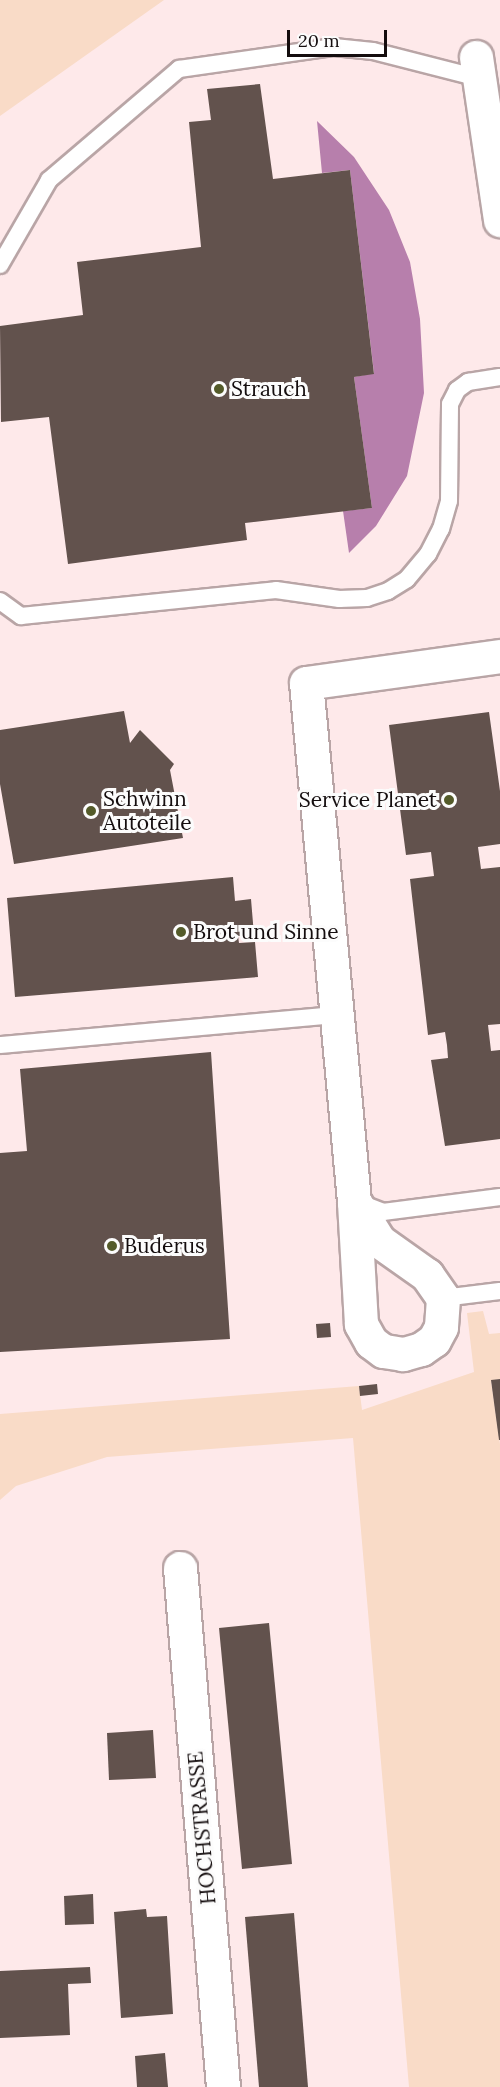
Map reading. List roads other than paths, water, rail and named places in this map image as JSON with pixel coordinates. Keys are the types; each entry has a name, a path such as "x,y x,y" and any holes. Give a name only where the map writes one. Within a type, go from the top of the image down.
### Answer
{"street":[{"path":"478,68 500,220"},
{"path":"354,1201 379,1241 427,1275 443,1298 441,1327 434,1340 421,1349 403,1354 383,1351 371,1342 361,1324 354,1201 306,683 500,656"},
{"name":"HOCHSTRASSE","path":"180,1568 223,2087"}],"lane":[{"path":"0,265 49,180 179,69 334,46 478,68"},
{"path":"0,601 21,616 276,590 339,599 367,598 388,591 414,570 441,529 449,501 450,404 457,390 468,382 500,377"},
{"path":"0,1045 336,1015"},
{"path":"354,1201 383,1212 500,1197"},
{"path":"443,1298 500,1291"}],"place":[{"name":"Strauch","path":"219,389"},
{"name":"Service Planet","path":"449,800"},
{"name":"Schwinn Autoteile","path":"91,811"},
{"name":"Brot und Sinne","path":"181,932"},
{"name":"Buderus","path":"112,1246"}]}
